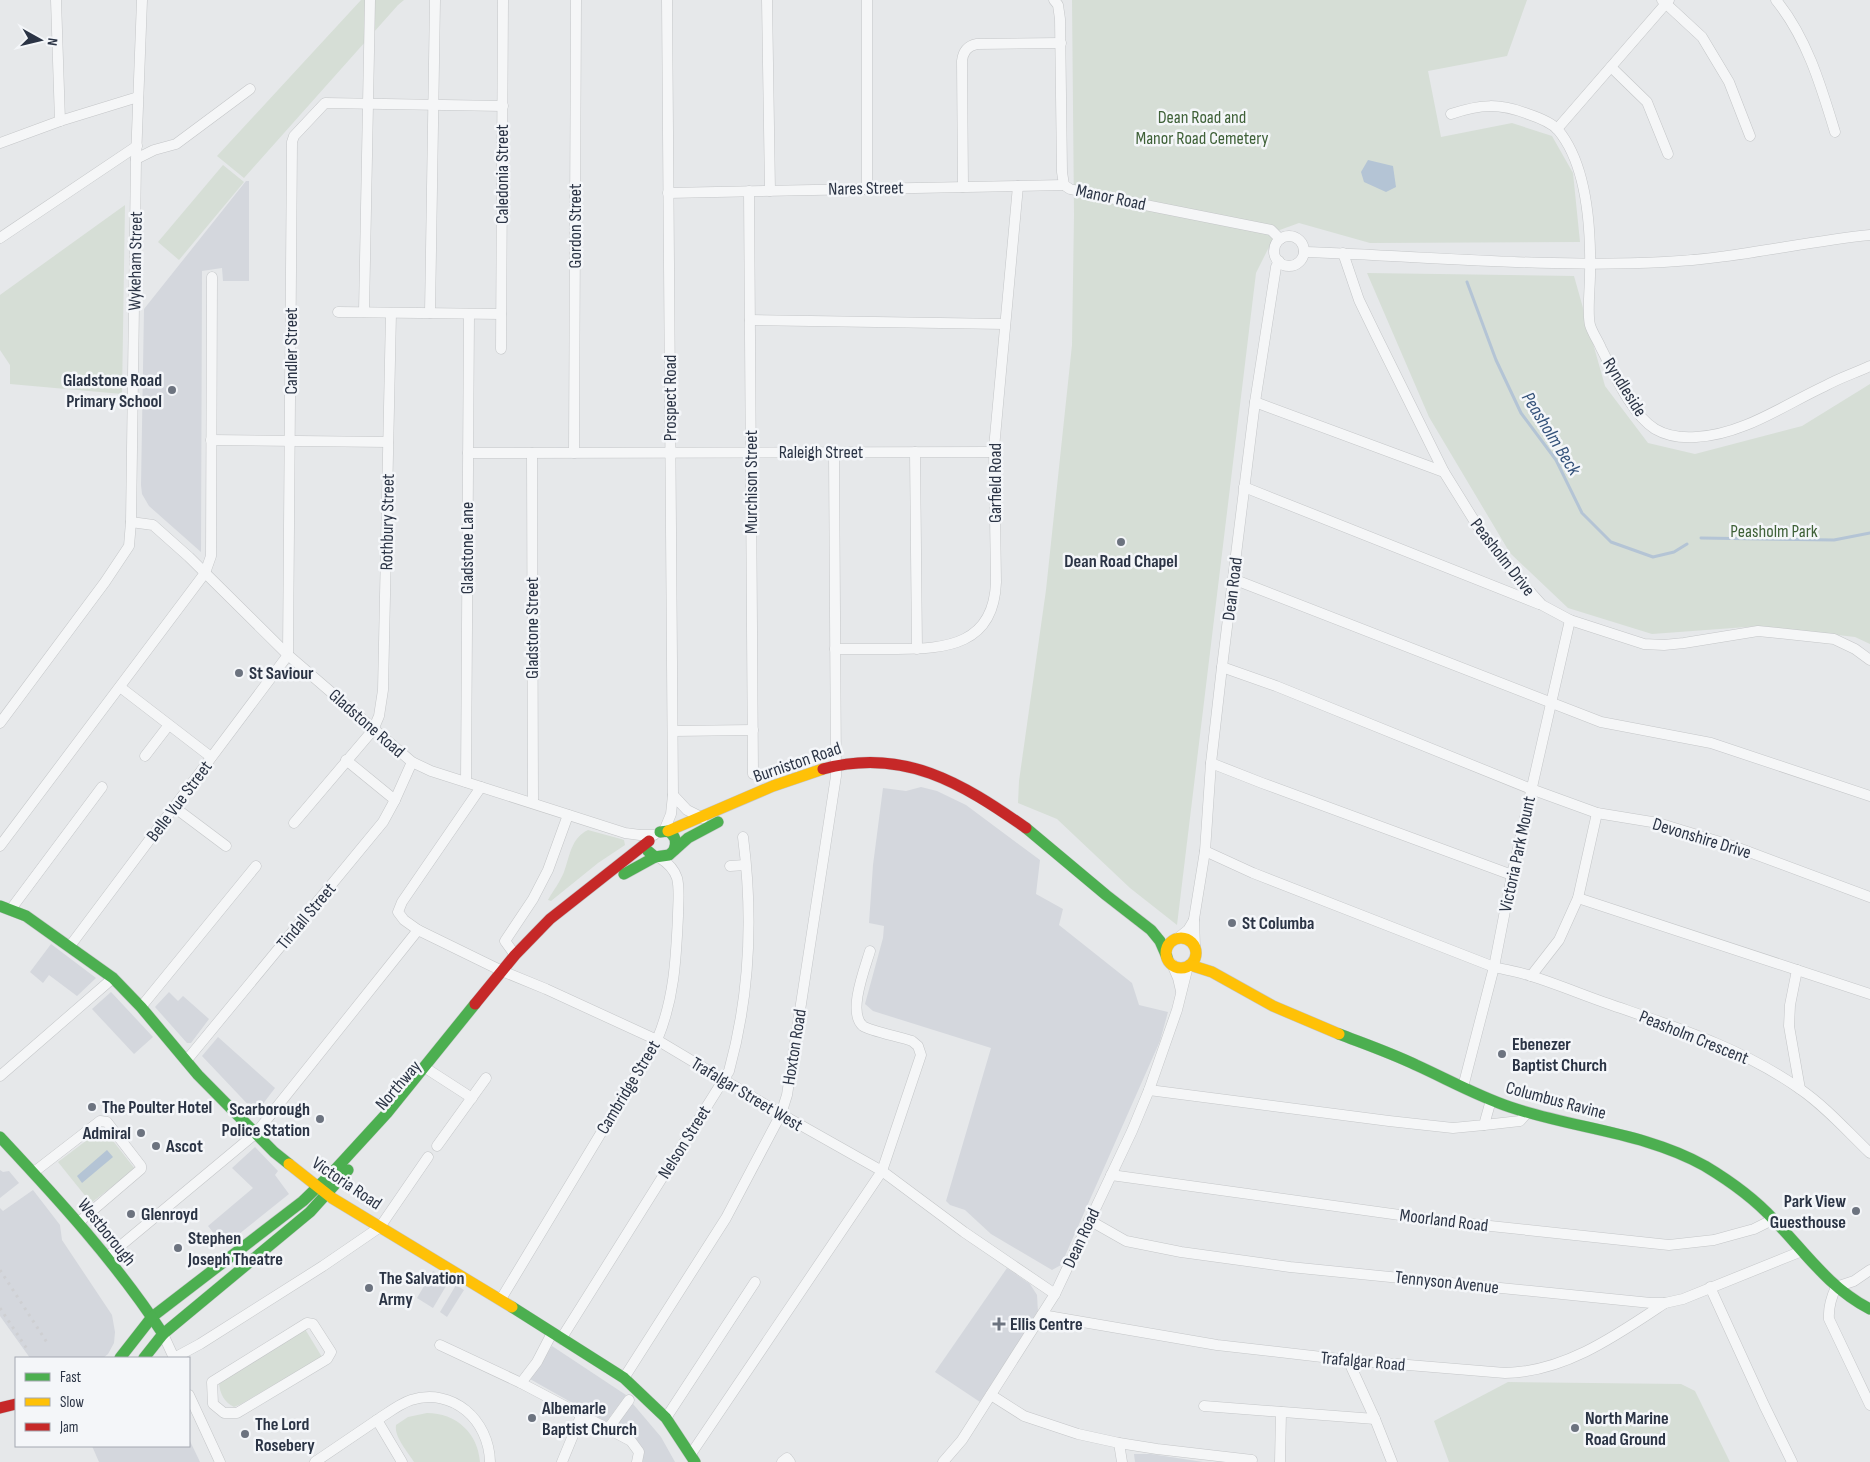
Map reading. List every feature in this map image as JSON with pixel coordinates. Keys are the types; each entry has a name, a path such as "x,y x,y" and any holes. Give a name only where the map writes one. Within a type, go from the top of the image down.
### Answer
{"main road":[{"name":"Burniston Road","path":"661,842 706,827 836,770"},
{"name":"Burniston Road","path":"633,855 661,842 703,818 755,795 836,770 878,772 906,776 930,783 973,804 1089,882 1152,931 1162,942 1169,960"},
{"name":"Northway","path":"145,1357 163,1334 310,1212 327,1195 506,972 582,904 636,866 661,842"},
{"name":"Northway","path":"506,972 515,955 550,920 633,855"},
{"name":"Victoria Road","path":"6,907 26,916 113,978 141,1007 186,1061 274,1152 317,1187 327,1195 501,1300 624,1378 638,1389 666,1418 693,1458"},
{"name":"Burniston Road","path":"1152,931 1177,939"},
{"path":"1177,939 1188,940 1195,949 1195,957 1189,965 1179,967 1169,960 1169,944 1177,939"},
{"name":"Columbus Ravine","path":"1195,949 1212,971"},
{"name":"Columbus Ravine","path":"1189,965 1212,971 1272,1005 1402,1059 1491,1100 1527,1113 1637,1138 1676,1152 1727,1180 1747,1194 1774,1219 1820,1272 1836,1287"},
{"name":"Northway","path":"121,1357 152,1317 303,1201 428,1070"},
{"name":"Westborough","path":"0,1136 79,1222 163,1334"},
{"path":"1836,1287 1856,1302 1870,1309"},
{"path":"0,1408 15,1404"}],"street":[{"path":"56,0 60,121"},
{"name":"Wykeham Street","path":"0,723 106,582 129,546 136,249 136,159 142,0"},
{"path":"364,312 370,0"},
{"path":"430,313 434,0"},
{"name":"Caledonia Street","path":"501,349 504,0"},
{"name":"Gordon Street","path":"574,453 576,0"},
{"name":"Prospect Road","path":"661,842 673,796 667,0"},
{"path":"767,0 770,191"},
{"path":"867,0 867,188"},
{"name":"Manor Road","path":"1054,0 1058,4 1061,43 1062,172 1064,185 1070,189 1100,196 1271,230 1280,239 1291,236 1297,238 1302,244 1304,252"},
{"path":"1776,0 1785,11 1810,56 1835,132"},
{"path":"1451,114 1468,108 1489,105 1510,107 1535,116 1557,129 1665,1 1702,37 1729,82 1750,136"},
{"path":"963,187 962,61 964,52 969,46 977,44 1061,43"},
{"path":"1611,66 1648,102 1668,154"},
{"path":"136,159 154,150 176,144 250,89"},
{"path":"0,143 60,121 138,97"},
{"name":"Candler Street","path":"288,656 292,142 294,136 325,103 368,104"},
{"path":"368,104 503,106"},
{"name":"Ryndleside","path":"1557,129 1573,155 1585,199 1590,263 1589,324 1627,396 1642,418 1656,430 1676,437 1696,437 1723,433 1783,408 1825,385 1870,366"},
{"path":"0,238 137,146"},
{"name":"Nares Street","path":"668,193 1064,185"},
{"name":"Garfield Road","path":"835,649 917,649 947,646 963,640 978,629 990,612 996,582 994,452 1018,186"},
{"name":"Murchison Street","path":"749,191 753,774"},
{"path":"1280,239 1276,244 1275,250 1279,262 1287,266 1298,263 1304,252 1590,263 1704,260 1865,236 1870,245"},
{"name":"Peasholm Drive","path":"1343,253 1360,300 1375,333 1444,472 1486,538 1507,566 1542,605 1570,620 1644,644 1684,643 1758,631 1834,639 1855,649 1870,660"},
{"name":"Dean Road","path":"1195,949 1194,919 1205,851 1211,763 1222,667 1255,402 1276,267 1279,262"},
{"path":"0,846 205,573 211,556 212,277"},
{"path":"338,312 501,314"},
{"name":"Rothbury Street","path":"373,730 380,716 383,690 391,313"},
{"name":"Gladstone Lane","path":"466,782 469,314"},
{"path":"750,320 1005,324"},
{"path":"1255,402 1444,472"},
{"path":"211,440 388,442"},
{"name":"Hoxton Road","path":"624,1378 726,1218 781,1114 786,1094 836,770 834,452"},
{"path":"915,452 917,649"},
{"name":"Raleigh Street","path":"468,453 994,452"},
{"name":"Gladstone Street","path":"532,453 533,803"},
{"path":"1244,488 1542,605"},
{"name":"Gladstone Road","path":"131,522 153,525 205,573 288,656 412,762 431,772 625,833 661,842"},
{"path":"1234,579 1601,722 1711,742 1870,796"},
{"name":"Victoria Park Mount","path":"1463,1088 1494,967 1512,875 1570,620"},
{"name":"Belle Vue Street","path":"70,946 288,656"},
{"name":"Devonshire Drive","path":"1222,667 1285,690 1531,789 1597,812 1658,823 1733,846 1870,897"},
{"path":"120,688 211,758"},
{"path":"145,756 168,726"},
{"path":"294,823 373,730"},
{"path":"673,731 753,730"},
{"path":"346,760 395,800"},
{"name":"Tindall Street","path":"186,1061 383,822 412,762"},
{"path":"1211,763 1512,875"},
{"path":"6,907 102,787"},
{"name":"Trafalgar Street West","path":"481,787 402,902 398,912 404,920 418,930 506,972 657,1040 781,1114 882,1171 1055,1294"},
{"path":"673,796 686,810 703,818"},
{"path":"174,807 226,846"},
{"path":"1531,976 1559,940 1578,898 1597,812"},
{"path":"515,955 505,941 533,899 548,870 568,815"},
{"name":"Gladstone Road","path":"625,833 661,842"},
{"name":"Nelson Street","path":"521,1383 556,1336 729,1071 745,988 749,943 743,837"},
{"name":"Cambridge Street","path":"501,1300 657,1040 666,1018 677,947 678,906 676,876 661,842"},
{"name":"Peasholm Crescent","path":"1205,851 1258,875 1494,967 1531,976 1690,1031 1745,1056 1800,1089 1825,1109 1870,1152"},
{"path":"730,866 746,865"},
{"path":"141,1007 256,866"},
{"path":"1578,898 1870,994"},
{"path":"1177,939 1188,930 1194,919"},
{"path":"107,1257 256,1133 418,930"},
{"path":"693,1458 882,1171 921,1055 918,1046 912,1041 864,1027 857,1018 858,994 870,951"},
{"path":"1169,960 1178,978 1181,994"},
{"name":"Dean Road","path":"943,1462 962,1440 1055,1294 1149,1090 1171,1029 1189,965"},
{"path":"1797,970 1790,1005 1789,1026 1800,1089"},
{"path":"0,1076 113,978"},
{"path":"428,1070 472,1098"},
{"path":"437,1146 486,1078"},
{"path":"1149,1090 1389,1122 1453,1128 1520,1121 1527,1113"},
{"path":"1484,1126 1491,1100"},
{"path":"34,1172 100,1121 107,1122 141,1166 141,1169 79,1222"},
{"path":"176,1357 323,1266 380,1226 428,1158"},
{"name":"Moorland Road","path":"1111,1175 1443,1220 1669,1245 1714,1240 1754,1229 1774,1219"},
{"name":"Tennyson Avenue","path":"1089,1220 1126,1241 1181,1252 1290,1267 1631,1302 1683,1299 1802,1251"},
{"path":"1870,1270 1854,1281 1836,1287 1829,1304 1829,1319 1870,1405"},
{"path":"666,1418 755,1282"},
{"path":"1710,1287 1792,1462"},
{"name":"Trafalgar Road","path":"1042,1315 1217,1345 1348,1360 1523,1373 1546,1368 1591,1349 1668,1301"},
{"path":"307,1323 313,1324 330,1352 327,1358 237,1413 224,1413 213,1404 212,1382 307,1323"},
{"name":"Westborough","path":"163,1334 174,1357"},
{"path":"440,1345 521,1383 631,1441 639,1452 637,1462"},
{"path":"1348,1360 1392,1462"},
{"path":"991,1395 1024,1416 1078,1434 1119,1443 1245,1456"},
{"path":"190,1397 220,1462"},
{"path":"315,1462 403,1403 430,1398 449,1401 466,1410 479,1424 487,1440 490,1462"},
{"path":"608,1428 630,1400"},
{"path":"198,1413 213,1404"},
{"path":"1204,1406 1375,1419"},
{"path":"1280,1462 1281,1412"},
{"path":"562,1462 581,1416"},
{"path":"377,1420 402,1462"},
{"path":"1119,1443 1122,1462"},
{"path":"782,1462 787,1458 790,1462"}],"shaded area":[{"name":"Gladstone Road Primary School","path":"246,181 249,181 249,281 223,281 222,268 202,271 201,552 149,506 142,494 144,309"},
{"path":"921,787 937,791 966,805 1040,860 1036,894 1063,909 1059,925 1132,983 1139,1005 1168,1012 1160,1041 1061,1265 1052,1270 991,1234 965,1210 950,1205 946,1201 991,1048 873,1011 865,1004 883,938 884,926 869,923 873,865 883,788 906,791"},
{"path":"51,944 96,978 77,996 49,975 43,983 30,972"},
{"path":"111,992 153,1037 134,1054 92,1009"},
{"path":"169,992 178,1001 183,996 209,1019 191,1043 187,1043 155,1007"},
{"path":"218,1037 275,1088 256,1113 202,1056"},
{"path":"255,1147 278,1171 275,1175 289,1194 224,1246 208,1226 253,1188 232,1168"},
{"path":"0,1170 3,1172 9,1171 19,1183 0,1198"},
{"path":"33,1190 60,1225 62,1240 112,1315 115,1332 114,1343 104,1357 29,1357 0,1316 0,1208 3,1211"},
{"name":"Ellis Centre","path":"1007,1268 1030,1284 1037,1295 1038,1312 980,1402 935,1372"},
{"path":"433,1271 449,1281 433,1308 417,1298"},
{"path":"456,1285 464,1290 447,1317 440,1312"},
{"path":"552,1346 626,1395 606,1422 530,1379"},
{"path":"633,1404 661,1437 675,1462 643,1462 642,1450 636,1440 616,1425"},
{"path":"190,1441 200,1462 99,1462 92,1447 190,1447"},
{"path":"1134,1454 1151,1454 1203,1462 1135,1462"}],"green space":[{"path":"361,0 404,0 244,178 217,156"},
{"name":"Dean Road and Manor Road Cemetery","path":"1072,0 1527,0 1507,56 1428,71 1441,137 1512,123 1552,136 1573,173 1580,242 1370,243 1299,223 1277,231 1256,273 1177,925 1130,888 1057,819 1018,803 1019,781 1046,590 1072,345 1074,215"},
{"path":"223,165 244,182 179,260 158,242"},
{"path":"125,205 122,394 10,384 10,365 0,350 0,295"},
{"name":"Peasholm Park","path":"1367,273 1574,276 1605,386 1648,443 1695,454 1802,426 1870,384 1870,644 1855,637 1760,626 1652,634 1568,608 1510,553 1429,417"},
{"path":"588,830 624,840 625,845 598,863 551,901 548,900 562,876 575,843 582,833"},
{"path":"103,1128 135,1169 91,1203 58,1162"},
{"path":"305,1329 322,1357 241,1404 234,1407 225,1400 220,1391 219,1383"},
{"name":"North Marine Road Ground","path":"1508,1382 1681,1384 1695,1391 1730,1462 1449,1462 1434,1421"},
{"path":"427,1413 447,1417 464,1427 475,1442 480,1462 414,1462 399,1439 396,1425 408,1417"}],"water":[{"path":"1368,160 1393,166 1396,187 1386,192 1364,182 1361,172"},
{"path":"107,1150 113,1157 82,1183 77,1176"}],"waterway":[{"name":"Peasholm Beck","path":"1467,282 1496,360 1521,413 1556,460 1582,513 1611,542 1653,557 1674,552 1687,544"},
{"name":"Peasholm Beck","path":"1701,538 1834,540 1870,533"}],"railway":[{"path":"0,1270 48,1344"},
{"path":"0,1308 27,1349"}],"traffic: fast":[{"path":"648,851 655,857 669,855 688,838 718,822"},
{"path":"1026,828 1151,930 1160,941 1167,957"},
{"path":"660,832 668,831 673,835 676,842 674,850"},
{"path":"624,874 655,857"},
{"path":"0,906 26,916 113,978 141,1007 198,1075 274,1152 289,1164"},
{"path":"152,1317 303,1201 332,1173 387,1113 475,1004"},
{"path":"1339,1034 1397,1056 1498,1103 1634,1138 1682,1155 1705,1166 1750,1197 1774,1220 1818,1269 1842,1291 1870,1309"},
{"path":"0,1137 106,1256 163,1334 145,1357"},
{"path":"163,1334 310,1212 348,1170"},
{"path":"512,1307 624,1378 666,1418 695,1462"},
{"path":"121,1357 152,1317"}],"traffic: slow":[{"path":"668,831 773,786 823,769"},
{"path":"1181,938 1187,939 1195,947 1196,953 1195,959 1187,967 1181,968 1175,967 1167,959 1166,953 1167,947 1175,939 1181,938"},
{"path":"1190,965 1212,972 1273,1006 1339,1034"},
{"path":"289,1164 332,1198 512,1307"}],"traffic: jam":[{"path":"823,769 852,763 906,766 930,773 955,784 979,797 1026,828"},
{"path":"475,1004 515,955 550,919 649,841"},
{"path":"0,1408 15,1404"}],"place":[{"name":"Gladstone Road Primary School","path":"172,390"},
{"name":"Dean Road Chapel","path":"1121,542"},
{"name":"St Saviour","path":"239,673"},
{"name":"St Columba","path":"1232,923"},
{"name":"Ebenezer Baptist Church","path":"1502,1054"},
{"name":"The Poulter Hotel","path":"92,1107"},
{"name":"Scarborough Police Station","path":"320,1119"},
{"name":"Admiral","path":"141,1133"},
{"name":"Ascot","path":"156,1146"},
{"name":"Park View Guesthouse","path":"1856,1211"},
{"name":"Glenroyd","path":"131,1214"},
{"name":"Stephen Joseph Theatre","path":"178,1248"},
{"name":"The Salvation Army","path":"369,1288"},
{"name":"Ellis Centre","path":"999,1324"},
{"name":"Albemarle Baptist Church","path":"532,1418"},
{"name":"North Marine Road Ground","path":"1575,1428"},
{"name":"The Lord Rosebery","path":"245,1434"}]}
